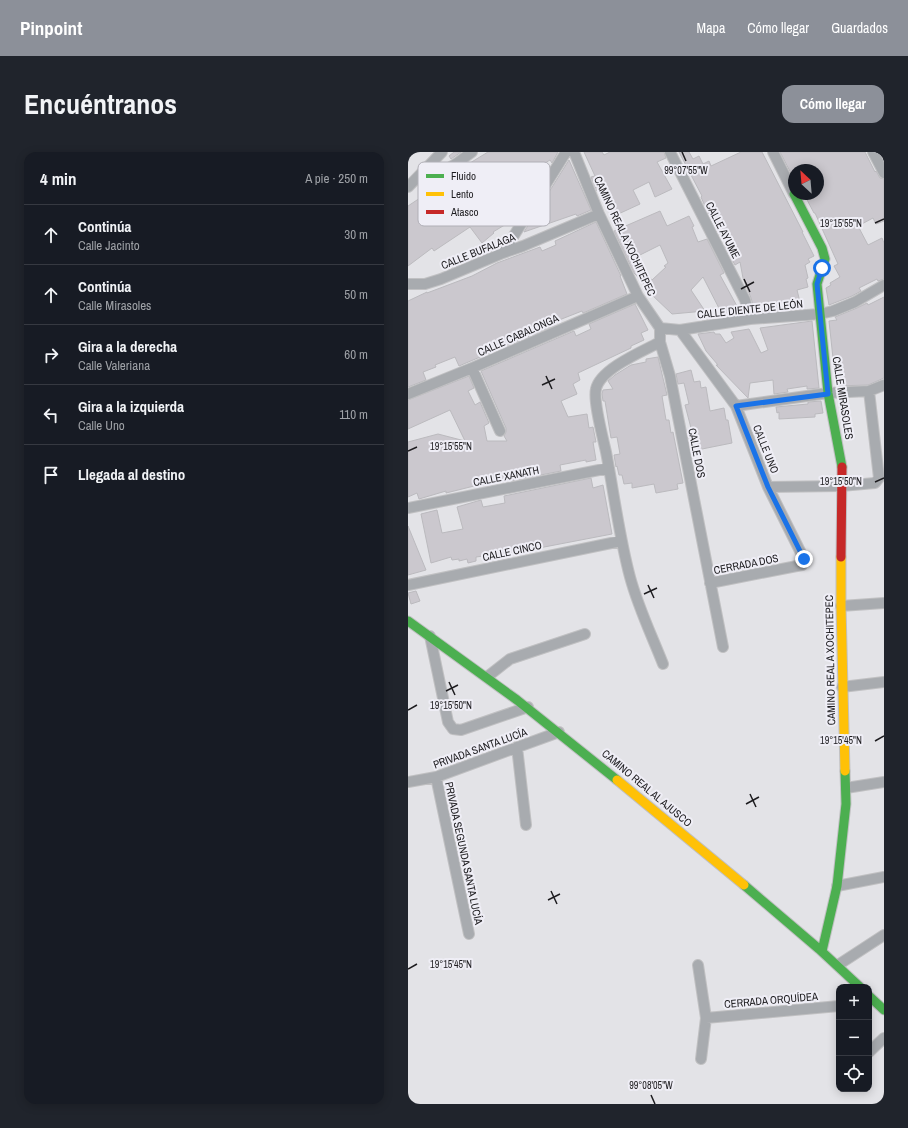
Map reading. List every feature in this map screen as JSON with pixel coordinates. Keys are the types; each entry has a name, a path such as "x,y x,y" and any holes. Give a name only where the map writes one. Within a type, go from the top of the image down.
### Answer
{"street":[{"path":"432,162 442,152"},
{"path":"458,162 472,152"},
{"path":"550,178 566,152"},
{"name":"CAMINO REAL A XOCHITEPEC","path":"574,152 599,214 638,296 660,328"},
{"name":"CALLE AYUME","path":"670,152 745,300 750,319"},
{"path":"773,152 788,182"},
{"path":"873,152 884,173"},
{"path":"408,187 418,176"},
{"name":"CALLE MIRASOLES","path":"797,200 822,248 825,259 817,284 828,394 842,468 841,486"},
{"name":"CALLE BUFALAGA","path":"408,284 424,284 441,279 599,214"},
{"path":"503,253 520,226"},
{"name":"CALLE DIENTE DE LEÓN","path":"660,328 680,330 750,319 832,312 856,302 884,285"},
{"name":"CALLE CABALONGA","path":"408,394 638,296"},
{"name":"CALLE DOS","path":"660,328 660,342 670,376 710,584"},
{"name":"CALLE UNO","path":"680,330 736,406 768,487 804,559 802,565"},
{"path":"660,342 610,370 601,379 596,389 596,402 621,541 630,578 663,664"},
{"path":"472,368 500,431"},
{"path":"736,406 869,390 884,384"},
{"path":"768,487 841,486 875,482 879,478 869,390"},
{"name":"CALLE XANATH","path":"408,508 609,468"},
{"name":"CAMINO REAL A XOCHITEPEC","path":"822,951 837,886 846,804 842,687 841,486"},
{"name":"CALLE CINCO","path":"408,585 621,541"},
{"name":"CERRADA DOS","path":"723,647 710,584 802,565"},
{"path":"841,606 884,603"},
{"name":"CAMINO REAL AL AJUSCO","path":"408,621 528,707 615,777 822,951 857,984"},
{"path":"487,677 510,659 585,634"},
{"path":"430,636 448,722 453,729 461,730 528,707"},
{"path":"842,687 884,682"},
{"name":"PRIVADA SANTA LUCÍA","path":"408,782 436,778 559,732"},
{"path":"517,747 526,825"},
{"name":"PRIVADA SEGUNDA SANTA LUCÍA","path":"436,778 469,934"},
{"path":"846,788 884,782"},
{"path":"837,886 884,878"},
{"path":"838,965 884,935"},
{"path":"698,965 706,1018 701,1059"},
{"name":"CERRADA ORQUÍDEA","path":"706,1018 836,1006"},
{"path":"872,1049 884,1038"}],"building":[{"path":"454,152 461,152 451,159 449,156"},
{"path":"488,152 558,152 552,163 550,160 547,162 472,162"},
{"path":"584,152 602,152 604,155 610,152 664,152 666,158 657,162 672,189 655,197 649,182 633,190 640,204 614,216 601,189 597,191 591,177 595,176"},
{"path":"679,152 689,152 693,159 699,156 703,164 709,161 711,166 741,152 762,152 814,256 808,259 810,262 805,265 808,278 806,279 808,287 797,290 800,302 776,311 773,311 773,309 755,312 743,278 740,262 735,265 724,245 728,243 722,229 718,231"},
{"path":"780,152 865,152 875,172 876,171 880,178 884,179 884,221 876,224 873,218 858,226 868,245 882,238 884,243 884,279 878,281 877,279 859,288 861,291 852,296 829,305 826,288 831,285 830,283 840,277 834,266 838,264 815,213 807,200 824,200 824,164 788,164 788,167"},
{"path":"569,160 591,210 577,216 576,214 550,223 550,190"},
{"path":"418,199 418,226 503,226 493,232 494,233 482,243 470,227 434,251 432,248 408,266 408,206"},
{"path":"660,211 667,226 689,216 694,226 692,227 698,242 707,239 724,273 720,275 738,308 723,316 703,277 691,290 705,311 672,314 651,294 652,292 634,273 614,231","holes":["660,245 668,263 664,266 666,267 652,280 643,270 636,257"]},
{"path":"596,222 621,276 627,294 583,313 582,311 554,322 555,325 459,366 455,357 435,365 436,367 423,372 426,380 408,387 408,301 427,292 472,276 497,263 540,247 542,251 556,245 555,241"},
{"path":"528,226 541,226 524,232"},
{"path":"884,297 884,378 868,385 836,386 829,321 837,320 835,317 867,303 868,305"},
{"path":"635,304 648,330 641,333 644,340 631,346 631,348 578,373 580,380 573,384 577,394 561,401 568,417 587,414 589,428 593,427 596,442 593,442 596,460 586,462 586,460 560,465 561,471 510,481 510,477 446,493 446,491 419,499 417,493 408,497 408,442 438,434 465,441 450,410 408,429 408,400 469,376 474,388 468,391 475,405 480,402 489,423 484,426 487,441 507,441 504,436 506,428 481,371 574,331 576,336 591,329 589,324"},
{"path":"812,321 819,388 807,389 807,386 787,389 788,392 774,394 773,380 750,383 748,398 716,365 718,365 706,351 698,334 714,332 715,334 720,334 726,343 734,338 731,332 749,329 761,353 768,350 760,328"},
{"path":"658,357 667,395 662,396 666,420 669,420 671,433 673,432 683,483 677,484 678,489 656,493 654,484 632,488 632,483 624,484 622,475 619,475 614,455 620,454 617,437 611,438 605,401 603,401 602,394 603,390 613,389 608,381 615,375 631,365 646,362 646,359"},
{"path":"691,370 694,382 700,381 701,388 706,387 710,411 724,408 726,420 728,420 732,443 692,451 688,429 691,428 685,405 689,404 684,383 678,384 676,374"},
{"path":"821,401 823,413 815,414 815,417 779,419 779,412 777,413 776,407 808,404 808,402"},
{"path":"591,478 593,488 603,485 612,534 492,557 491,555 476,557 476,561 468,563 467,559 459,561 459,559 452,560 451,557 431,563 421,514 437,510 442,533 463,529 457,507 481,500 483,507 505,503 504,496"},
{"path":"408,526 426,570 408,575"},
{"path":"416,591 420,601 411,604 408,593"}],"traffic: fast":[{"path":"797,200 822,248 825,259 817,284 828,393 842,467"},
{"path":"408,621 517,700 617,780"},
{"path":"822,951 837,886 846,804 845,771"},
{"path":"744,885 819,949 857,984"},
{"path":"872,999 884,1010"}],"traffic: slow":[{"path":"841,557 845,771"},
{"path":"617,780 744,885"}],"traffic: jam":[{"path":"841,557 842,467"}],"route":[{"path":"804,559 768,487 736,406 828,394 817,284 822,268"}]}
